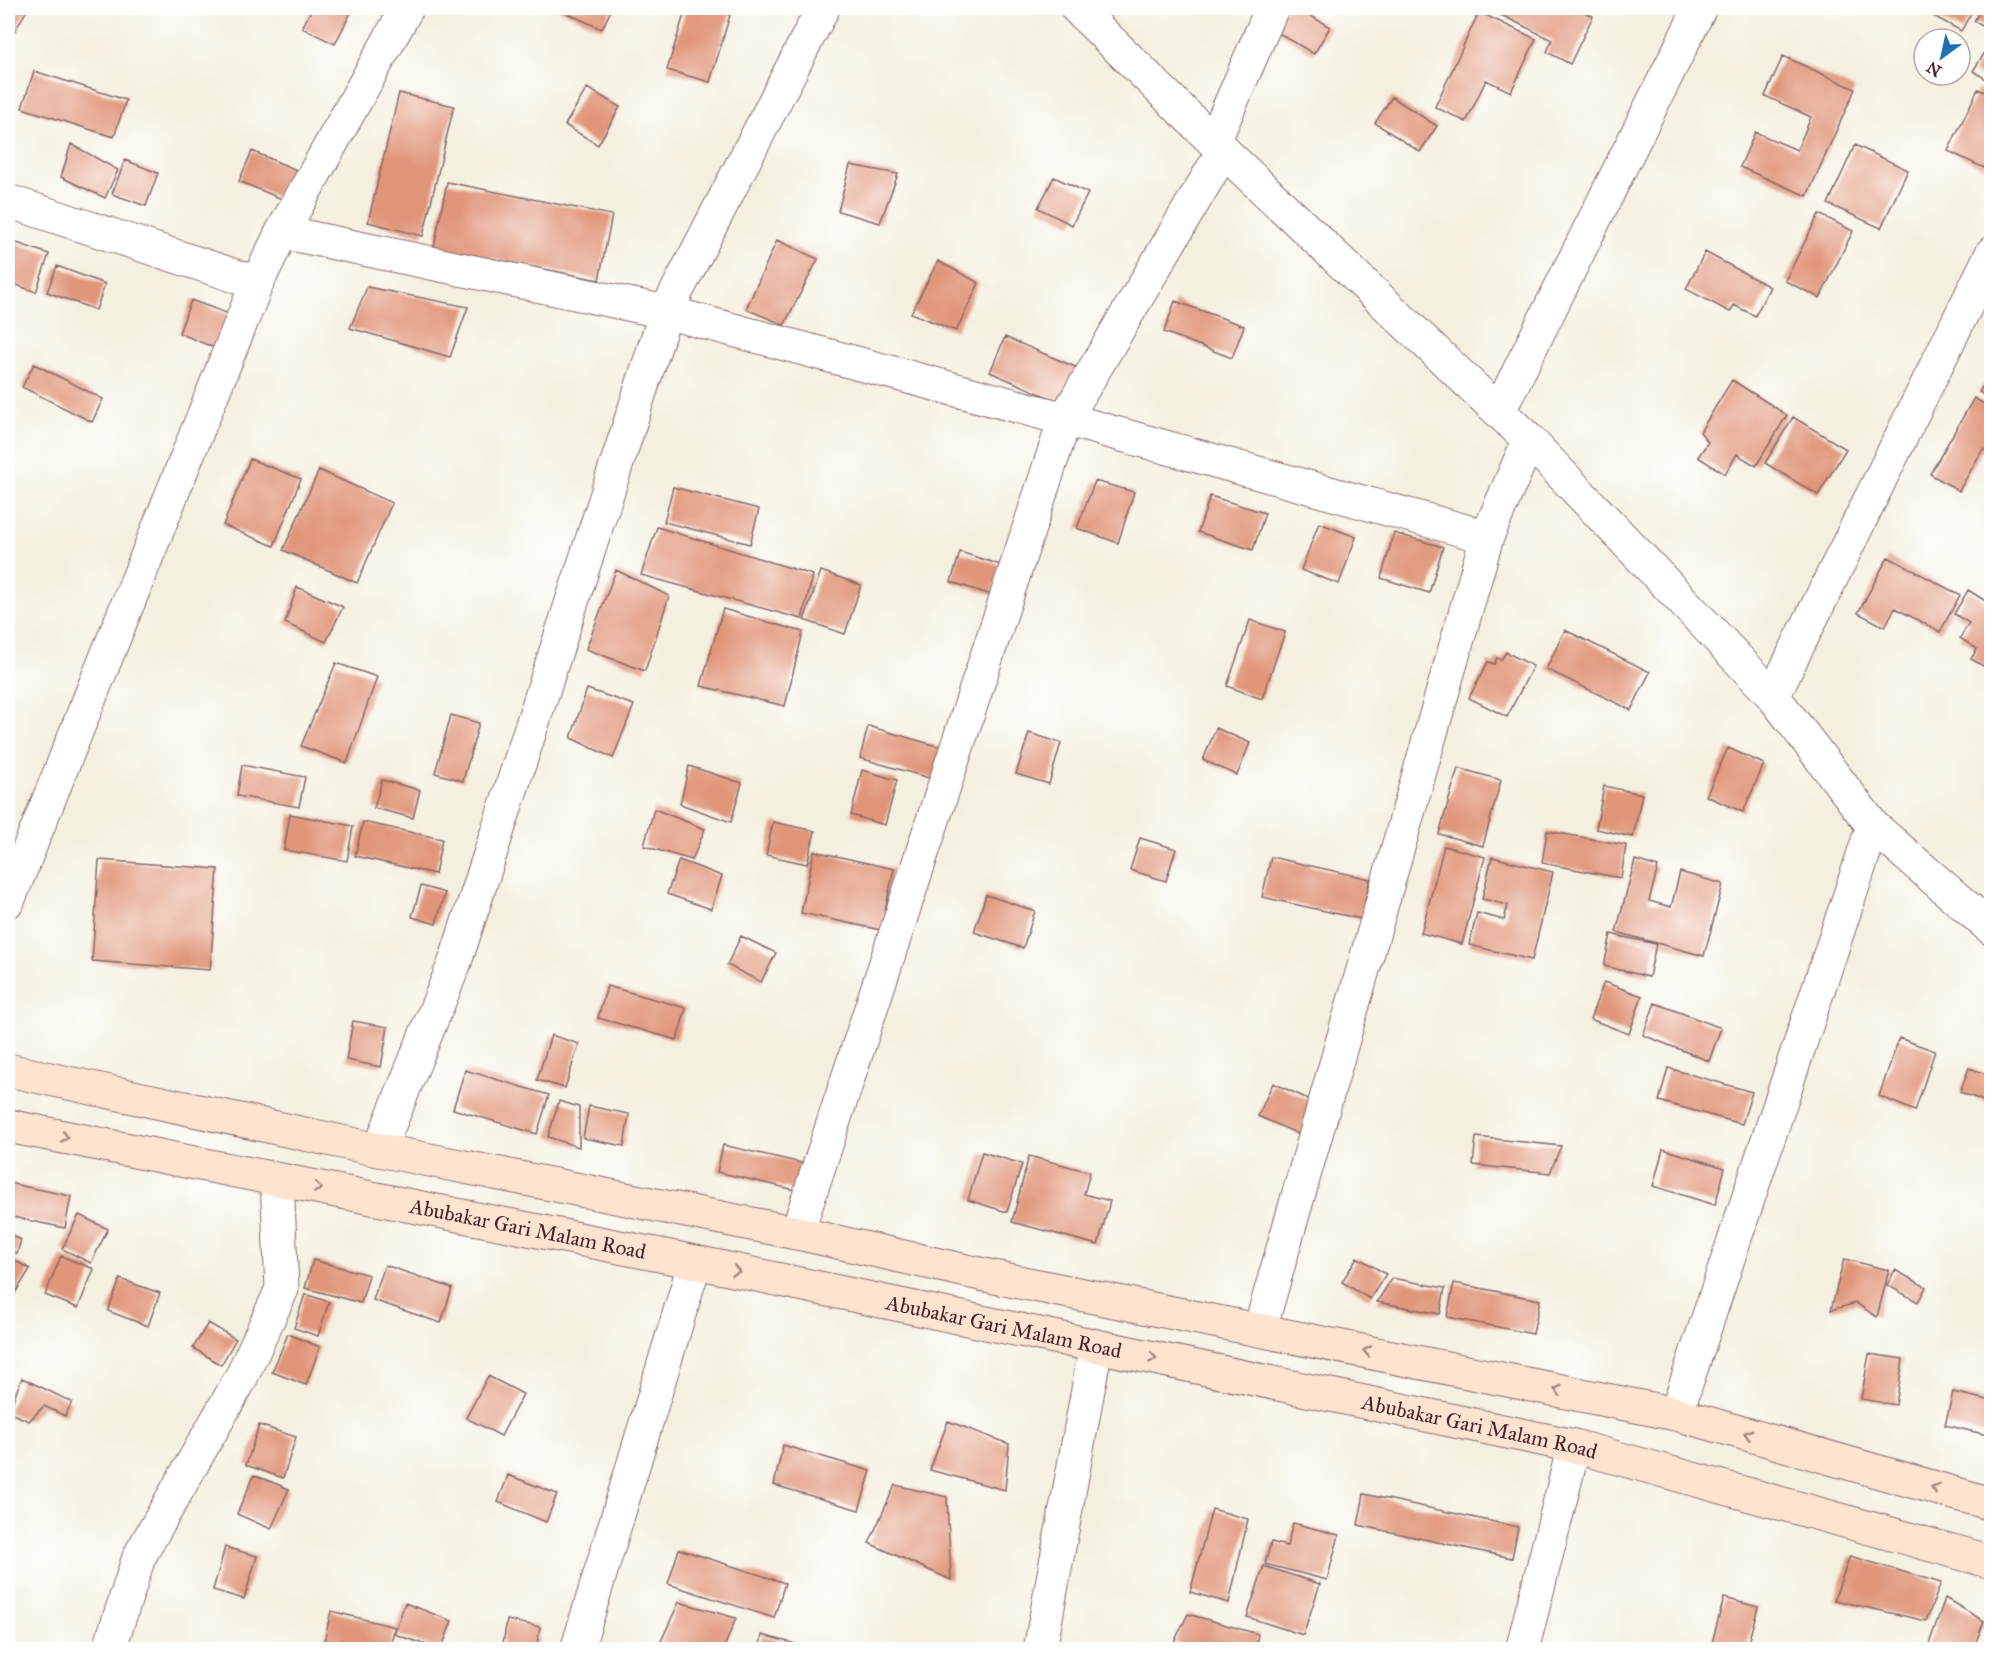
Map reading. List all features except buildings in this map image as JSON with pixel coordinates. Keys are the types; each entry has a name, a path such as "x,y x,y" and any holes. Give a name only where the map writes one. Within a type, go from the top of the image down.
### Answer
{"street":[{"path":"8,901 257,283 282,232 407,8"},
{"path":"379,1150 455,962 666,312 823,8"},
{"path":"1077,8 1529,440 1773,696 1873,826 1992,929"},
{"path":"797,1233 1065,418 1219,146 1272,8"},
{"path":"1498,411 1700,8"},
{"path":"8,201 257,283"},
{"path":"282,232 666,312 1065,418 1487,537"},
{"path":"1773,696 1992,253"},
{"path":"1260,1329 1487,537 1529,440"},
{"path":"1676,1414 1873,826"},
{"path":"8,1070 379,1150 797,1233 989,1276 1676,1414 1992,1504"},
{"name":"Abubakar Gari Malam Road","path":"8,1126 695,1262 1574,1446 1992,1562"},
{"path":"109,1650 139,1557 240,1380 282,1289 277,1180"},
{"path":"577,1650 695,1262"},
{"path":"1040,1650 1096,1346"},
{"path":"1522,1650 1574,1446"}]}
